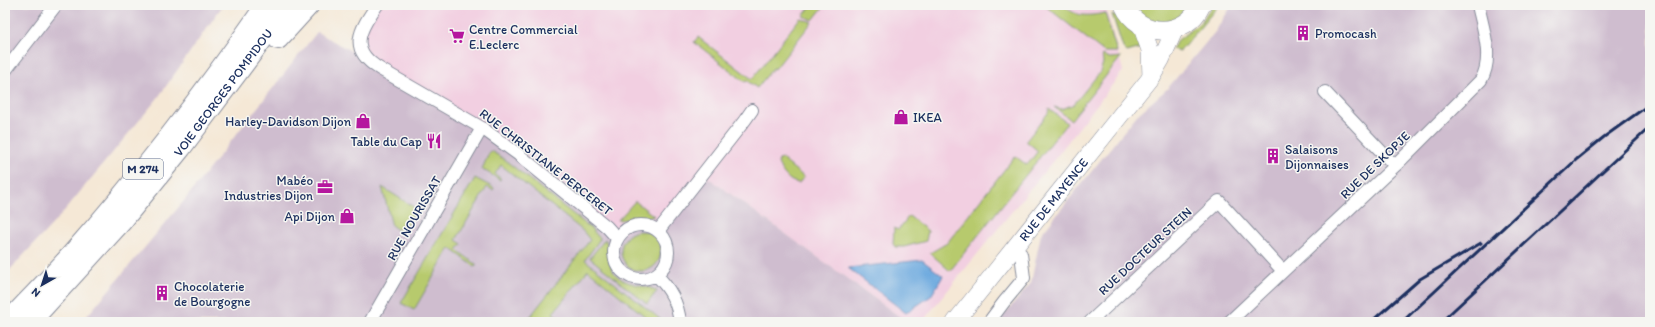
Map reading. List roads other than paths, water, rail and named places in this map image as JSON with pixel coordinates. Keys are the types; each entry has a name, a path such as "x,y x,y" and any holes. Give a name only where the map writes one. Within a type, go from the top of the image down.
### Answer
{"highway":[{"name":"VOIE GEORGES POMPIDOU","path":"8,322 72,255 119,200 195,103 266,5"},
{"name":"VOIE GEORGES POMPIDOU","path":"30,322 122,221 181,148 288,5"},
{"path":"181,148 257,65 294,20 309,5"}],"main road":[{"path":"1124,5 1127,13 1141,26 1153,30 1175,29 1188,24 1198,12 1201,5"},
{"path":"1141,26 1150,50 1152,77"},
{"name":"RUE DE MAYENCE","path":"955,322 1152,77 1175,29"}],"street":[{"path":"5,71 56,5"},
{"path":"366,22 370,5"},
{"path":"366,22 377,5"},
{"name":"RUE DE SKOPJE","path":"1229,322 1395,166 1476,87 1486,72 1488,52 1478,5"},
{"name":"RUE CHRISTIANE PERCERET","path":"366,22 360,34 359,40 361,51 367,60 482,128 519,155 607,227 617,238"},
{"path":"1325,92 1395,166"},
{"path":"658,230 741,126 752,110"},
{"name":"RUE NOURISSAT","path":"370,322 482,128"},
{"name":"RUE DOCTEUR STEIN","path":"1090,322 1219,201 1284,271"},
{"path":"640,225 649,226 658,230 667,244 667,261 663,269 648,278 639,279 630,277 622,272 617,265 614,256 614,247 617,238 623,231 640,225"},
{"path":"989,322 1024,278 1021,254 1014,249"},
{"path":"656,274 671,292 680,322"}],"water":[{"path":"922,260 943,276 931,296 906,313 848,268"}],"railway":[{"path":"1402,322 1577,159 1604,137 1650,104"},
{"path":"1441,322 1650,127"},
{"path":"1371,322 1420,279 1481,243"}],"place":[{"name":"Promocash","path":"1303,33"},
{"name":"Centre Commercial E.Leclerc","path":"457,36"},
{"name":"IKEA","path":"901,117"},
{"name":"Harley-Davidson Dijon","path":"363,121"},
{"name":"Table du Cap","path":"434,141"},
{"name":"Salaisons Dijonnaises","path":"1273,156"},
{"name":"Mabéo Industries Dijon","path":"325,187"},
{"name":"Api Dijon","path":"347,216"},
{"name":"Chocolaterie de Bourgogne","path":"162,293"}]}
